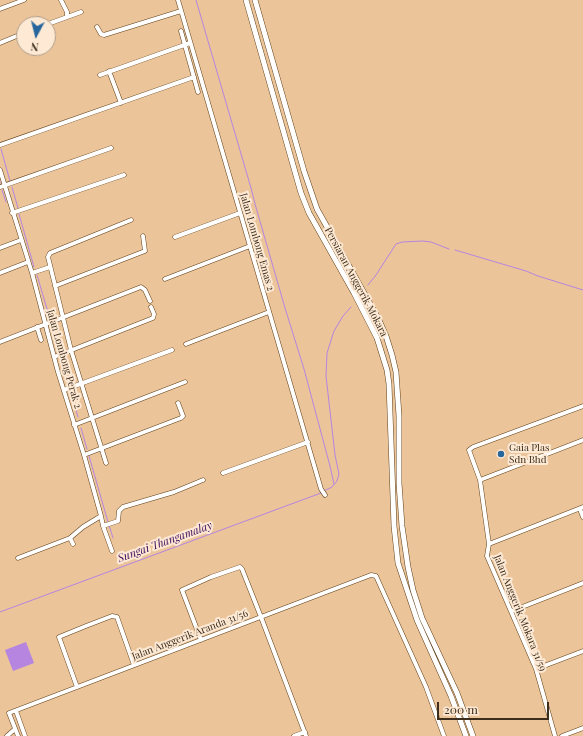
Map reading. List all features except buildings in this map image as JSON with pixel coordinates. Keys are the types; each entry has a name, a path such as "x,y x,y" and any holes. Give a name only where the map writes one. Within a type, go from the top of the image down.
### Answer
{"main road":[{"name":"Persiaran Anggerik Mokara","path":"246,0 301,193 310,213 377,338 389,384 394,526 398,563 417,620 451,696 466,736"},
{"name":"Persiaran Anggerik Mokara","path":"255,0 302,164 317,209 378,318 392,355 396,372 399,410 399,483 402,526 408,567 413,590 422,618 473,736"}],"street":[{"path":"0,9 24,0"},
{"path":"61,0 67,12 67,17"},
{"name":"Jalan Lombong Emas 2","path":"178,0 179,12 190,43 321,489 325,495"},
{"path":"56,21 81,12"},
{"path":"97,27 101,34 104,35 179,12"},
{"path":"181,31 198,92"},
{"path":"0,43 16,36"},
{"path":"100,75 190,43"},
{"path":"109,71 120,103"},
{"path":"0,145 194,77"},
{"path":"2,186 111,148"},
{"name":"Jalan Lombong Perak 2","path":"0,170 2,186 22,240 32,273 54,357 101,516 107,525 112,552"},
{"path":"12,213 124,175"},
{"path":"175,238 240,213"},
{"path":"106,464 71,350 48,257 50,253 131,220"},
{"path":"55,286 145,251 143,236"},
{"path":"0,248 22,240"},
{"path":"165,279 250,246"},
{"path":"0,273 28,262"},
{"path":"32,273 50,267"},
{"path":"0,342 141,287 145,290 150,301"},
{"path":"54,357 153,318 154,314 152,307"},
{"path":"186,344 269,312"},
{"path":"37,327 41,340"},
{"path":"64,390 172,350"},
{"path":"74,425 185,382"},
{"path":"84,455 182,418 183,416 178,403"},
{"name":"Jalan Anggerik Mokara 31/59","path":"555,736 536,669 488,556 489,544 480,480 470,450 471,448 583,406"},
{"path":"480,480 583,440"},
{"path":"223,473 308,442"},
{"path":"107,525 118,521 119,511 124,507 174,492 203,480"},
{"path":"489,544 581,508 583,517"},
{"path":"18,558 70,538 83,527 101,516"},
{"path":"70,538 73,544"},
{"path":"201,640 182,590 240,567 306,734 294,736"},
{"name":"Jalan Anggerik Aranda 31/56","path":"15,729 9,713 371,575 376,576 426,687 444,736"},
{"path":"512,610 583,583"},
{"path":"77,687 59,637 86,626 112,616 116,617 134,665"},
{"path":"536,669 583,651"},
{"path":"16,711 25,736"},
{"path":"562,736 583,728"},
{"path":"7,736 15,729 18,736"}],"shaded area":[{"path":"26,642 34,663 13,671 5,650"}],"waterway":[{"path":"196,0 304,369 334,484"},
{"path":"1,149 10,181"},
{"path":"12,187 18,208"},
{"path":"2,190 6,202"},
{"path":"19,214 34,267"},
{"path":"368,285 396,244 402,242 423,241 431,242 449,249"},
{"path":"455,250 583,290"},
{"path":"37,275 50,319"},
{"path":"324,491 332,487 337,481 339,474 335,455 326,376 327,353 334,331 343,316 351,307"},
{"path":"51,325 59,352"},
{"path":"61,358 68,384"},
{"path":"70,390 78,417"},
{"path":"81,428 87,449"},
{"path":"89,456 108,522"},
{"name":"Sungai Thangamalay","path":"0,612 321,493"},
{"path":"109,525 113,538"}],"place":[{"name":"Gaia Plas Sdn Bhd","path":"501,454"}]}
